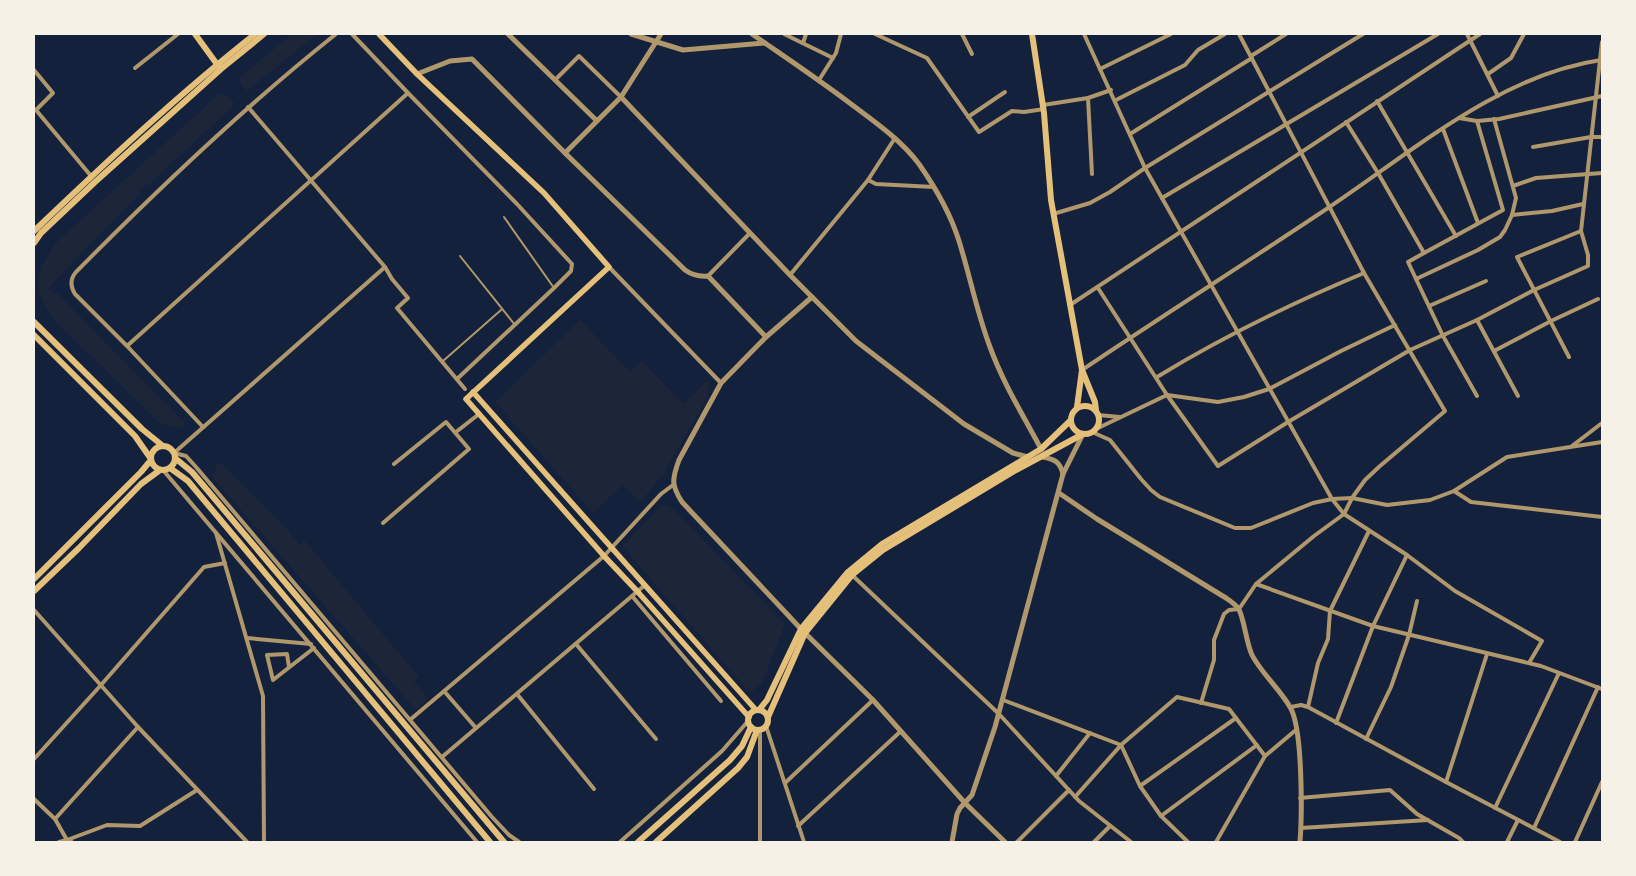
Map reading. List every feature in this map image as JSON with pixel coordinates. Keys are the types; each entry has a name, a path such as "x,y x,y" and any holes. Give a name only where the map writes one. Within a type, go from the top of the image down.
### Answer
{"main road":[{"path":"195,34 219,66"},
{"path":"34,230 91,176 255,34"},
{"path":"34,243 41,233 219,66 264,34"},
{"path":"379,34 417,74 544,193 609,267 466,398 755,725"},
{"path":"638,842 730,760 742,746 755,725 768,717 803,631 852,575 884,550 1016,470 1083,434 1094,431 1099,424 1095,402 1082,370 1053,214 1044,107 1032,34"},
{"path":"34,322 142,429 163,446"},
{"path":"34,335 135,436 154,466 165,469 188,481 490,842"},
{"path":"1077,408 1082,370"},
{"path":"472,392 610,549 645,585 757,710 765,712 768,717"},
{"path":"656,842 738,768 747,757 757,710 767,700 803,631 848,572 882,544 1041,449 1070,421 1072,413 1077,408 1089,406 1097,412"},
{"path":"1070,421 1074,430 1083,434"},
{"path":"34,578 141,472 151,459 151,454 156,448 169,447 504,842"},
{"path":"34,591 141,484 165,469 175,455"}],"street":[{"path":"135,68 178,34"},
{"path":"203,427 75,294 71,285 72,280 76,272 120,228 248,107 336,34"},
{"path":"352,34 571,262 572,268 554,288 457,379"},
{"path":"508,34 597,121"},
{"path":"631,34 683,50 766,43"},
{"path":"565,153 621,97 661,34"},
{"path":"752,34 819,80 878,124 895,138 918,164 934,187 959,240 978,310 993,355 1018,410 1041,449"},
{"path":"784,34 832,58"},
{"path":"803,43 806,34"},
{"path":"819,80 832,58 841,34"},
{"path":"875,34 927,58 979,132 1012,111 1024,112 1088,98 1111,90"},
{"path":"962,34 972,54"},
{"path":"1084,34 1116,100 1145,168 1332,499 1344,514 1407,555 1455,591 1542,641 1528,663"},
{"path":"1100,69 1171,34"},
{"path":"1116,100 1185,65 1198,50 1225,34"},
{"path":"1201,702 1214,660 1214,640 1224,614 1229,610 1239,608 1256,584 1344,514 1352,498 1365,480 1445,411 1364,273 1239,34"},
{"path":"1130,134 1286,34"},
{"path":"1053,214 1090,203 1110,192 1268,91 1363,34"},
{"path":"1162,198 1438,34"},
{"path":"1467,34 1498,96"},
{"path":"1070,305 1480,34"},
{"path":"1488,74 1511,58 1524,34"},
{"path":"1098,288 1167,395 1218,466 1410,350 1588,266 1588,255 1581,231 1602,59 1602,42"},
{"path":"556,80 579,56 621,97 790,275 856,341 964,424 1013,453 1028,457"},
{"path":"417,74 450,61 472,59 565,153 692,275 708,276 750,233"},
{"path":"1082,370 1329,207 1459,118 1526,81 1602,59"},
{"path":"34,70 53,92 35,111 91,176"},
{"path":"968,117 1005,92"},
{"path":"127,346 408,93"},
{"path":"1459,118 1477,121 1494,119 1602,96"},
{"path":"1088,98 1092,174"},
{"path":"1377,101 1456,236"},
{"path":"248,107 385,267 392,279 408,298 397,308 465,389 472,392"},
{"path":"1416,279 1478,250 1500,237 1505,230 1512,215 1516,198 1494,119"},
{"path":"1477,121 1503,210 1408,262 1443,336 1478,396"},
{"path":"1346,122 1424,253"},
{"path":"1443,130 1478,223"},
{"path":"1533,147 1591,137 1602,137"},
{"path":"790,275 868,180 895,138"},
{"path":"1513,186 1536,178 1602,173"},
{"path":"868,180 876,184 934,187"},
{"path":"1512,215 1552,211 1583,204"},
{"path":"1569,357 1517,256 1581,231"},
{"path":"175,455 203,427 385,267"},
{"path":"609,267 721,383"},
{"path":"1157,377 1237,332 1298,301 1364,273"},
{"path":"708,276 766,337"},
{"path":"1429,306 1486,281"},
{"path":"812,297 766,337 721,383 679,460 674,473 673,486 682,502 803,631 873,700 965,803 1005,842"},
{"path":"1494,352 1551,321 1598,299"},
{"path":"1477,320 1518,396"},
{"path":"1094,431 1167,395 1218,402 1244,397 1269,389 1395,325"},
{"path":"465,389 466,398"},
{"path":"1097,412 1120,417"},
{"path":"456,432 479,414"},
{"path":"384,522 469,449 446,422 394,464"},
{"path":"1570,448 1602,423"},
{"path":"1094,431 1110,440 1141,480 1160,497 1235,528 1251,528 1313,503 1332,499 1352,498 1388,505 1430,500 1454,491 1507,457 1602,442"},
{"path":"952,842 957,814 972,795 999,714 1063,474 1083,434"},
{"path":"175,455 186,456 196,467 484,807 509,835 519,842"},
{"path":"1042,457 1053,458 1061,466 1063,474"},
{"path":"165,469 477,842"},
{"path":"410,720 604,556 660,494 673,486"},
{"path":"1454,491 1471,502 1602,517"},
{"path":"1059,493 1239,608 1252,654 1263,672 1291,707 1296,719 1300,842"},
{"path":"215,530 263,696 264,842"},
{"path":"1308,707 1318,664 1328,639 1330,611 1369,531"},
{"path":"1336,722 1373,626 1407,555"},
{"path":"34,758 101,685 204,567 225,563"},
{"path":"852,575 999,714 1075,797 1131,842"},
{"path":"1256,584 1373,626 1528,663 1600,688 1534,828"},
{"path":"442,756 645,585"},
{"path":"632,596 721,701"},
{"path":"1366,739 1391,686 1409,635 1417,601"},
{"path":"34,610 138,728 247,842"},
{"path":"247,638 311,644"},
{"path":"576,644 656,739"},
{"path":"289,667 287,654 266,655 273,680 314,648"},
{"path":"1446,782 1487,654"},
{"path":"1495,808 1559,673"},
{"path":"444,691 476,728"},
{"path":"517,694 594,789"},
{"path":"1075,797 1121,745 1177,697 1229,710 1265,756"},
{"path":"785,783 873,700"},
{"path":"1003,700 1121,745 1140,786 1161,816 1188,842"},
{"path":"1291,707 1301,705 1308,707 1560,842"},
{"path":"1140,786 1236,718"},
{"path":"755,725 785,783 804,842"},
{"path":"620,842 722,751 755,725"},
{"path":"755,725 760,842"},
{"path":"55,819 138,728"},
{"path":"1216,842 1265,756 1297,729"},
{"path":"798,826 901,731"},
{"path":"1056,776 1090,734"},
{"path":"1161,816 1257,745"},
{"path":"1575,842 1602,782"},
{"path":"59,842 69,841 107,825 140,826 197,790"},
{"path":"1017,842 1069,790"},
{"path":"1300,798 1390,790 1418,814 1463,842"},
{"path":"34,799 55,819 69,841"},
{"path":"34,808 40,805"},
{"path":"484,807 491,828 509,835"},
{"path":"1301,828 1428,820"},
{"path":"1507,842 1518,820"},
{"path":"1094,842 1110,826"}],"lane":[{"path":"504,217 554,288"},
{"path":"460,256 501,310 515,325"},
{"path":"443,362 501,310"}],"shaded area":[{"path":"292,34 317,34 247,91 241,84 240,77"},
{"path":"220,93 227,95 235,104 147,186 145,185 139,191 140,193 48,288 55,295 57,293 185,424 180,428 161,424 55,321 42,300 39,291 40,273 43,264 56,243"},
{"path":"580,320 630,372 642,361 683,404 707,381 709,390 708,397 664,473 640,503 623,485 593,513 495,402"},
{"path":"220,462 290,532 300,545 305,541 419,677 414,681 429,699 416,710 213,478 216,466"},
{"path":"663,504 671,507 785,624 762,683 750,693 622,546"}]}
